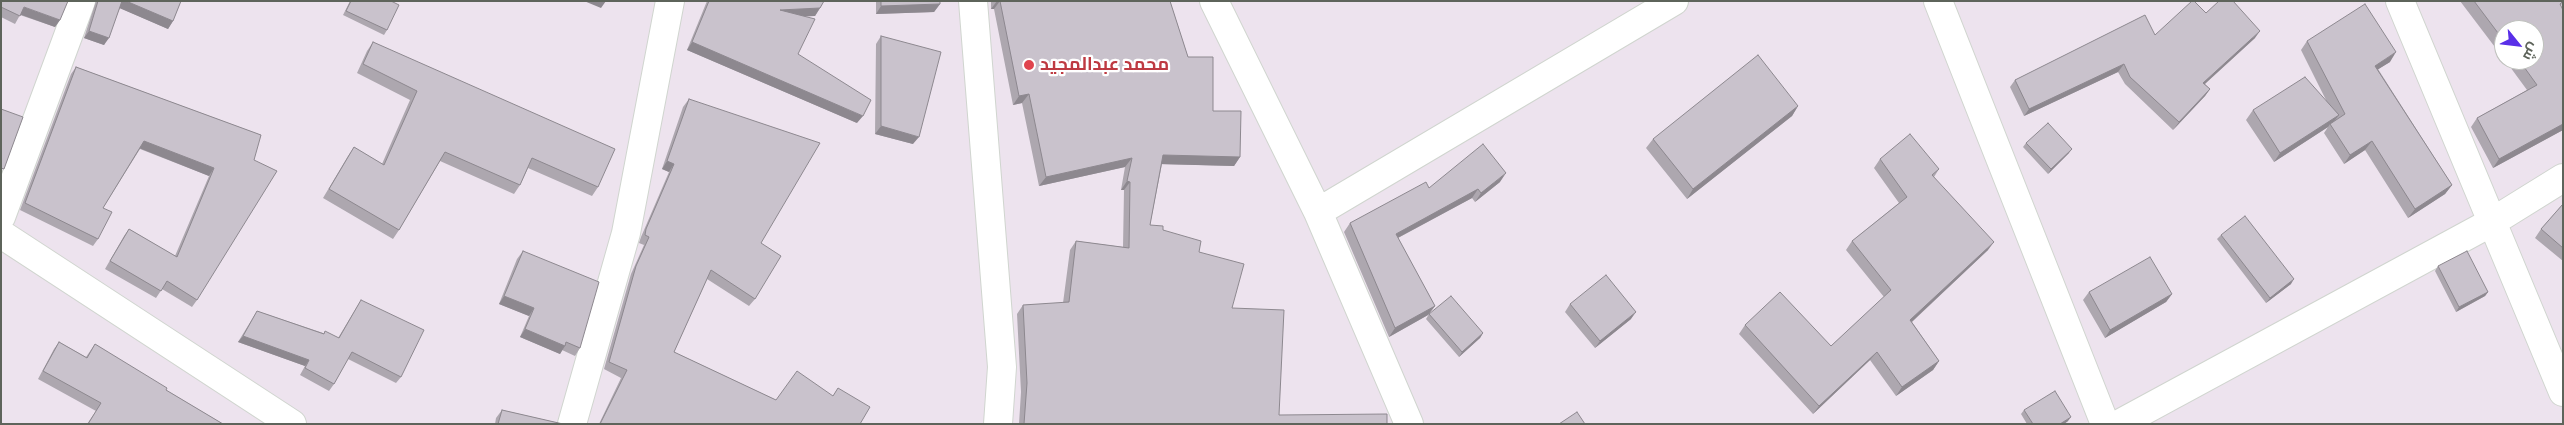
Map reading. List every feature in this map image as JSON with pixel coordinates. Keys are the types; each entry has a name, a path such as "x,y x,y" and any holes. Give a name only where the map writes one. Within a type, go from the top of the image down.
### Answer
{"street":[{"path":"1,217 81,1"},
{"path":"572,424 626,232 670,1"},
{"path":"972,1 1002,367 998,424"},
{"path":"1214,1 1318,212 1409,424"},
{"path":"1318,212 1674,1"},
{"path":"1938,1 2105,424"},
{"path":"2400,1 2563,392"},
{"path":"2119,424 2492,222 2563,178"},
{"path":"1,234 292,424"}],"building":[{"path":"1,1 68,1 60,20 24,7 20,16 1,7"},
{"path":"98,1 122,1 109,38 89,31"},
{"path":"126,1 181,1 173,21"},
{"path":"351,1 391,1 399,5 387,30 346,11"},
{"path":"709,1 824,1 820,8 780,10 815,19 798,54 871,100 863,116 692,42"},
{"path":"881,1 940,1 940,4 881,6"},
{"path":"1000,1 1170,1 1188,57 1213,57 1213,111 1241,111 1240,157 1163,155 1150,225 1163,226 1163,230 1201,241 1199,252 1244,264 1232,308 1284,310 1279,415 1387,414 1387,424 1024,424 1027,383 1023,305 1069,302 1076,241 1129,248 1130,182 1127,181 1132,158 1046,177 1029,94 1019,96"},
{"path":"2192,1 2206,13 2219,1 2233,1 2260,31 2203,83 2210,89 2179,122 2130,77 2124,64 2029,109 2015,80 2145,15 2155,35"},
{"path":"2474,1 2563,1 2560,4 2563,10 2563,124 2499,159 2477,118 2537,85 2526,70 2544,70 2544,20 2494,20 2494,28"},
{"path":"2365,4 2396,52 2375,66 2452,185 2415,209 2372,141 2350,155 2330,124 2345,114 2307,41"},
{"path":"881,36 941,52 919,137 881,126"},
{"path":"373,42 615,149 598,187 532,158 520,185 445,152 399,230 329,189 354,147 384,165 417,91 363,64"},
{"path":"1758,55 1798,106 1693,189 1653,139"},
{"path":"76,67 261,135 254,160 277,171 197,300 167,281 161,291 110,261 129,229 177,257 214,168 144,141 103,208 112,212 98,239 25,203"},
{"path":"2305,77 2339,115 2280,153 2253,110"},
{"path":"689,99 820,143 761,243 781,256 755,299 711,270 674,352 776,400 797,371 833,396 838,388 870,407 860,424 600,424 627,370 609,362 636,266 649,237 645,235 646,229 674,164 667,161"},
{"path":"1,109 23,117 4,169 1,168"},
{"path":"2048,123 2072,149 2051,169 2026,143"},
{"path":"1910,134 1939,169 1932,175 1994,242 1910,320 1939,361 1902,387 1877,352 1819,406 1745,325 1780,292 1831,346 1891,290 1852,241 1907,197 1880,159"},
{"path":"1483,144 1506,173 1481,193 1478,189 1396,234 1435,306 1395,328 1350,223 1426,182 1429,188"},
{"path":"2563,204 2563,248 2541,229"},
{"path":"2245,216 2294,279 2270,298 2221,235"},
{"path":"523,251 599,282 580,348 566,342 565,346 525,329 534,308 504,296"},
{"path":"2467,251 2488,292 2459,307 2438,266"},
{"path":"2150,257 2172,294 2110,330 2089,292"},
{"path":"1606,275 1636,312 1600,341 1570,304"},
{"path":"1451,296 1483,333 1462,352 1429,314"},
{"path":"361,300 424,330 401,377 352,352 334,384 305,368 309,360 243,336 257,311 324,334 325,331 339,338"},
{"path":"59,342 87,358 95,344 223,424 88,424 101,403 43,371"},
{"path":"2055,391 2071,417 2060,424 2033,424 2024,410"},
{"path":"502,410 563,424 498,424"},
{"path":"1577,412 1585,424 1559,424"}],"place":[{"name":"محمد عبدالمجيد","path":"1029,65"}]}
